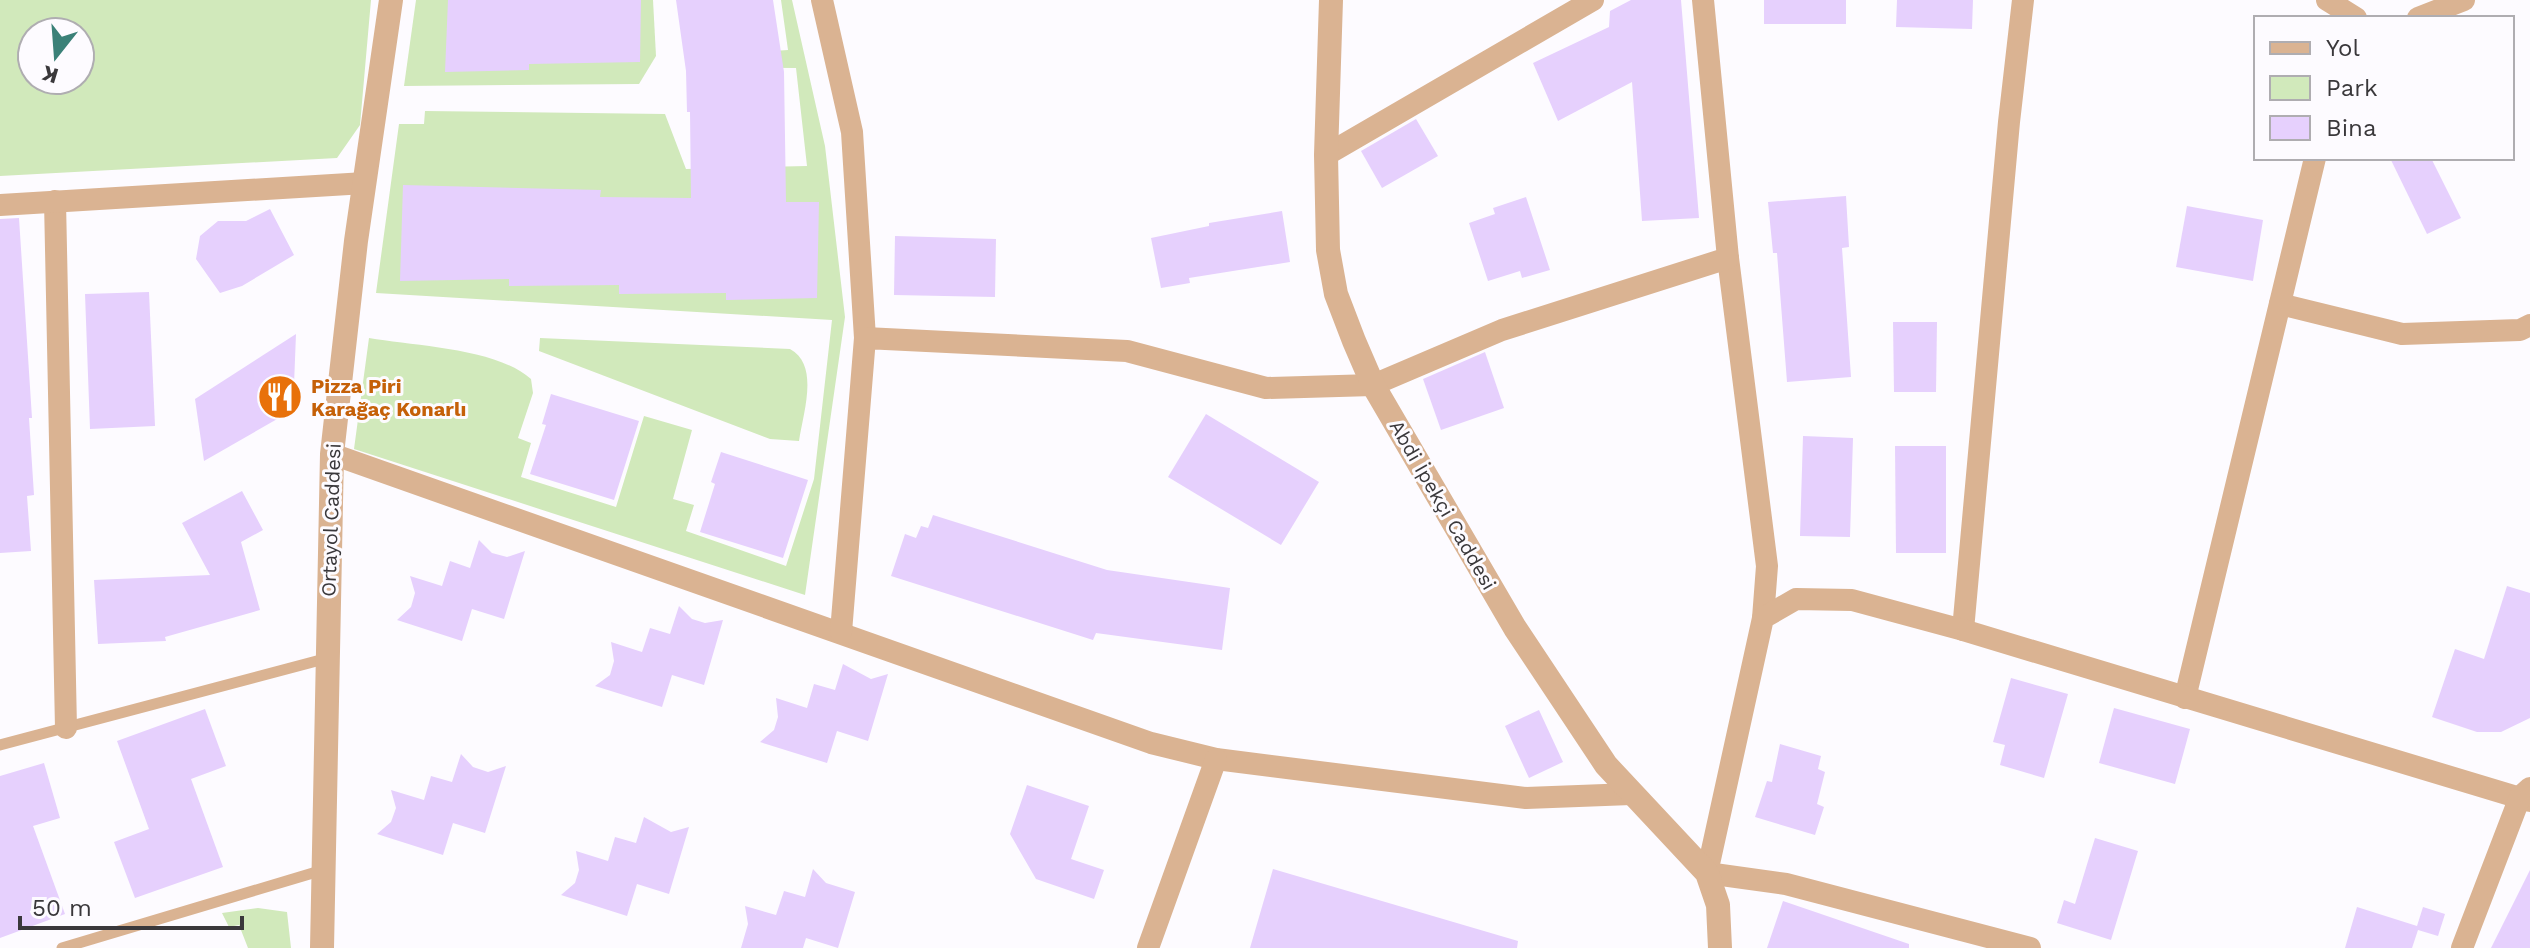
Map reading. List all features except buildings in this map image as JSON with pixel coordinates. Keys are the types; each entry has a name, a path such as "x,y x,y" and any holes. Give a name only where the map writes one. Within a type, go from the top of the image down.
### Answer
{"street":[{"name":"Ortayol Caddesi","path":"322,948 332,454 391,0"},
{"path":"822,0 852,132 865,338 841,632"},
{"name":"Abdi İpekçi Caddesi","path":"1331,0 1326,155 1328,250 1336,294 1373,385 1515,628 1606,765 1707,873 1718,905 1720,948"},
{"path":"1326,155 1593,0"},
{"path":"1703,0 1728,258 1767,566 1763,618 1707,873 1786,884 2030,948"},
{"path":"1963,630 2023,0"},
{"path":"2327,0 2353,16"},
{"path":"2423,16 2464,0"},
{"path":"2185,698 2315,160"},
{"path":"0,205 365,183"},
{"path":"55,201 66,728"},
{"path":"865,338 1127,351 1266,388 1373,385 1502,330 1728,258"},
{"path":"2280,304 2402,334 2520,330 2530,325"},
{"path":"332,454 1151,743 1216,759 1526,798 1631,794"},
{"path":"1763,618 1796,599 1852,600 2527,795 2462,948"},
{"path":"1148,948 1216,759"}],"lane":[{"path":"0,745 328,658"},
{"path":"62,948 323,870"}],"green space":[{"path":"0,0 371,0 360,125 337,158 0,176"},
{"path":"416,0 653,0 656,56 639,84 404,86"},
{"path":"781,0 792,0 825,146 845,317 805,595 354,449 369,338 476,355 516,369 531,379 533,393 518,438 531,443 521,477 616,507 644,416 692,430 673,499 694,505 686,531 786,566 814,479 832,320 376,293 399,124 424,124 425,111 665,114 686,169 807,166 796,68 689,67 686,57 788,50"},
{"path":"540,338 790,349 805,366 807,378 799,441 770,439 539,351"},
{"path":"258,908 287,912 291,948 248,948 239,925 229,927 222,913"}],"place":[{"name":"Pizza Piri Karağaç Konarlı","path":"280,397"}]}
